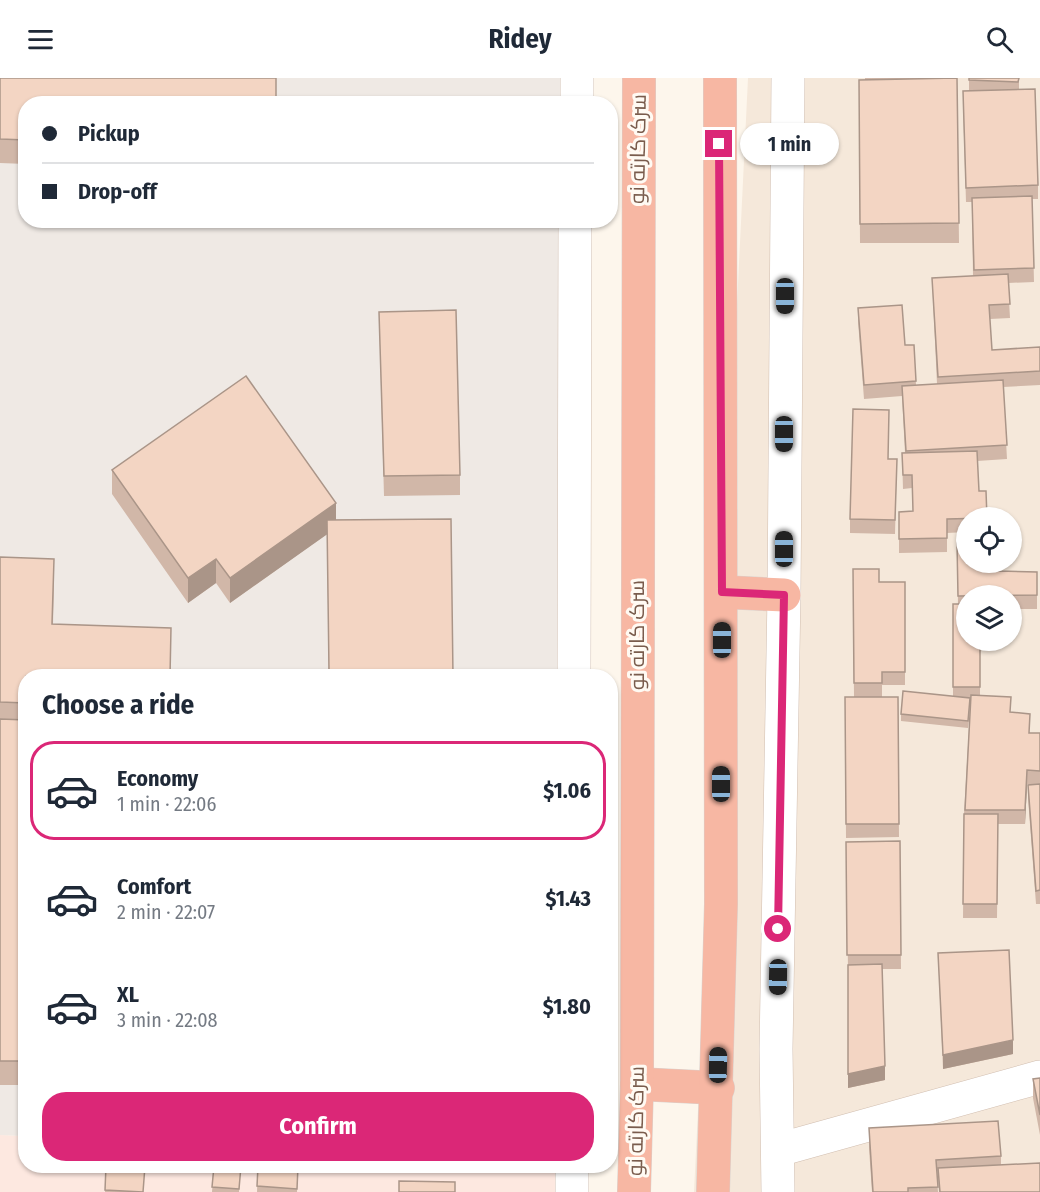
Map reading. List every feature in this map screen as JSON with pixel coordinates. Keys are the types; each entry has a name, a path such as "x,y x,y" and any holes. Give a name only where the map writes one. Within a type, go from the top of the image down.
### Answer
{"highway":[{"name":"سرک کارته نو","path":"634,1192 637,1084 639,78"},
{"path":"713,1192 718,1088 722,592 720,78"},
{"path":"722,592 784,595"},
{"path":"637,1084 718,1088"}],"street":[{"path":"577,96 578,78"},
{"path":"778,1192 776,1049 784,595 788,78"},
{"path":"574,669 575,228"},
{"path":"778,1150 1040,1077"},
{"path":"572,1173 572,1192"}],"shaded area":[{"path":"0,78 577,78 577,96 18,96 18,228 575,228 574,669 18,669 18,1136 0,1135"},
{"path":"748,78 1040,78 1040,1192 694,1192"},
{"path":"0,1135 18,1136 18,1173 572,1173 572,1192 0,1192"}],"building":[{"path":"0,78 276,78 276,96 18,96 18,140 0,139"},
{"path":"957,78 959,223 860,224 859,80"},
{"path":"969,78 1019,78 1018,82 969,80"},
{"path":"1035,89 1038,185 966,188 963,91"},
{"path":"1032,196 1034,268 974,270 972,198"},
{"path":"1008,274 1010,304 989,305 992,350 1040,347 1040,371 938,377 932,278"},
{"path":"902,305 905,345 914,345 916,381 864,385 858,308"},
{"path":"456,310 460,475 384,476 379,312"},
{"path":"246,376 336,503 230,578 216,559 188,578 112,470"},
{"path":"1003,380 1007,445 906,451 902,386"},
{"path":"853,409 889,410 888,459 897,459 895,520 850,519"},
{"path":"977,451 979,491 986,491 987,507 956,507 956,519 947,519 947,538 899,539 899,512 913,511 912,475 903,475 902,453"},
{"path":"451,519 453,669 329,669 327,520"},
{"path":"0,557 54,559 52,624 171,628 170,669 18,669 18,703 0,702"},
{"path":"853,569 879,569 879,582 905,582 905,672 882,672 882,683 854,683"},
{"path":"1037,572 1037,595 1022,595 1022,585 958,585 958,573"},
{"path":"953,604 956,604 956,651 980,651 980,687 953,687"},
{"path":"903,691 970,698 968,721 901,714"},
{"path":"971,695 1011,697 1010,712 1030,714 1029,733 1040,733 1040,771 1027,770 1025,810 965,810"},
{"path":"845,697 898,697 899,824 846,824"},
{"path":"0,719 18,720 18,1061 0,1061"},
{"path":"1040,784 1040,890 1036,891 1028,785"},
{"path":"964,814 998,814 997,904 963,904"},
{"path":"900,841 901,955 847,955 846,842"},
{"path":"1009,950 1013,1040 943,1055 938,953"},
{"path":"882,964 885,1066 848,1074 848,965"},
{"path":"1040,1078 1040,1115 1033,1079"},
{"path":"998,1121 1001,1156 936,1160 938,1187 908,1188 908,1192 873,1192 869,1128"},
{"path":"1040,1163 1040,1192 940,1192 938,1168"},
{"path":"106,1173 144,1173 143,1192 105,1190"},
{"path":"213,1173 240,1173 239,1189 212,1187"},
{"path":"258,1173 298,1173 297,1189 257,1186"},
{"path":"399,1181 455,1182 455,1192 399,1192"}],"route":[{"path":"719,144 722,592 784,595 778,929"}]}
